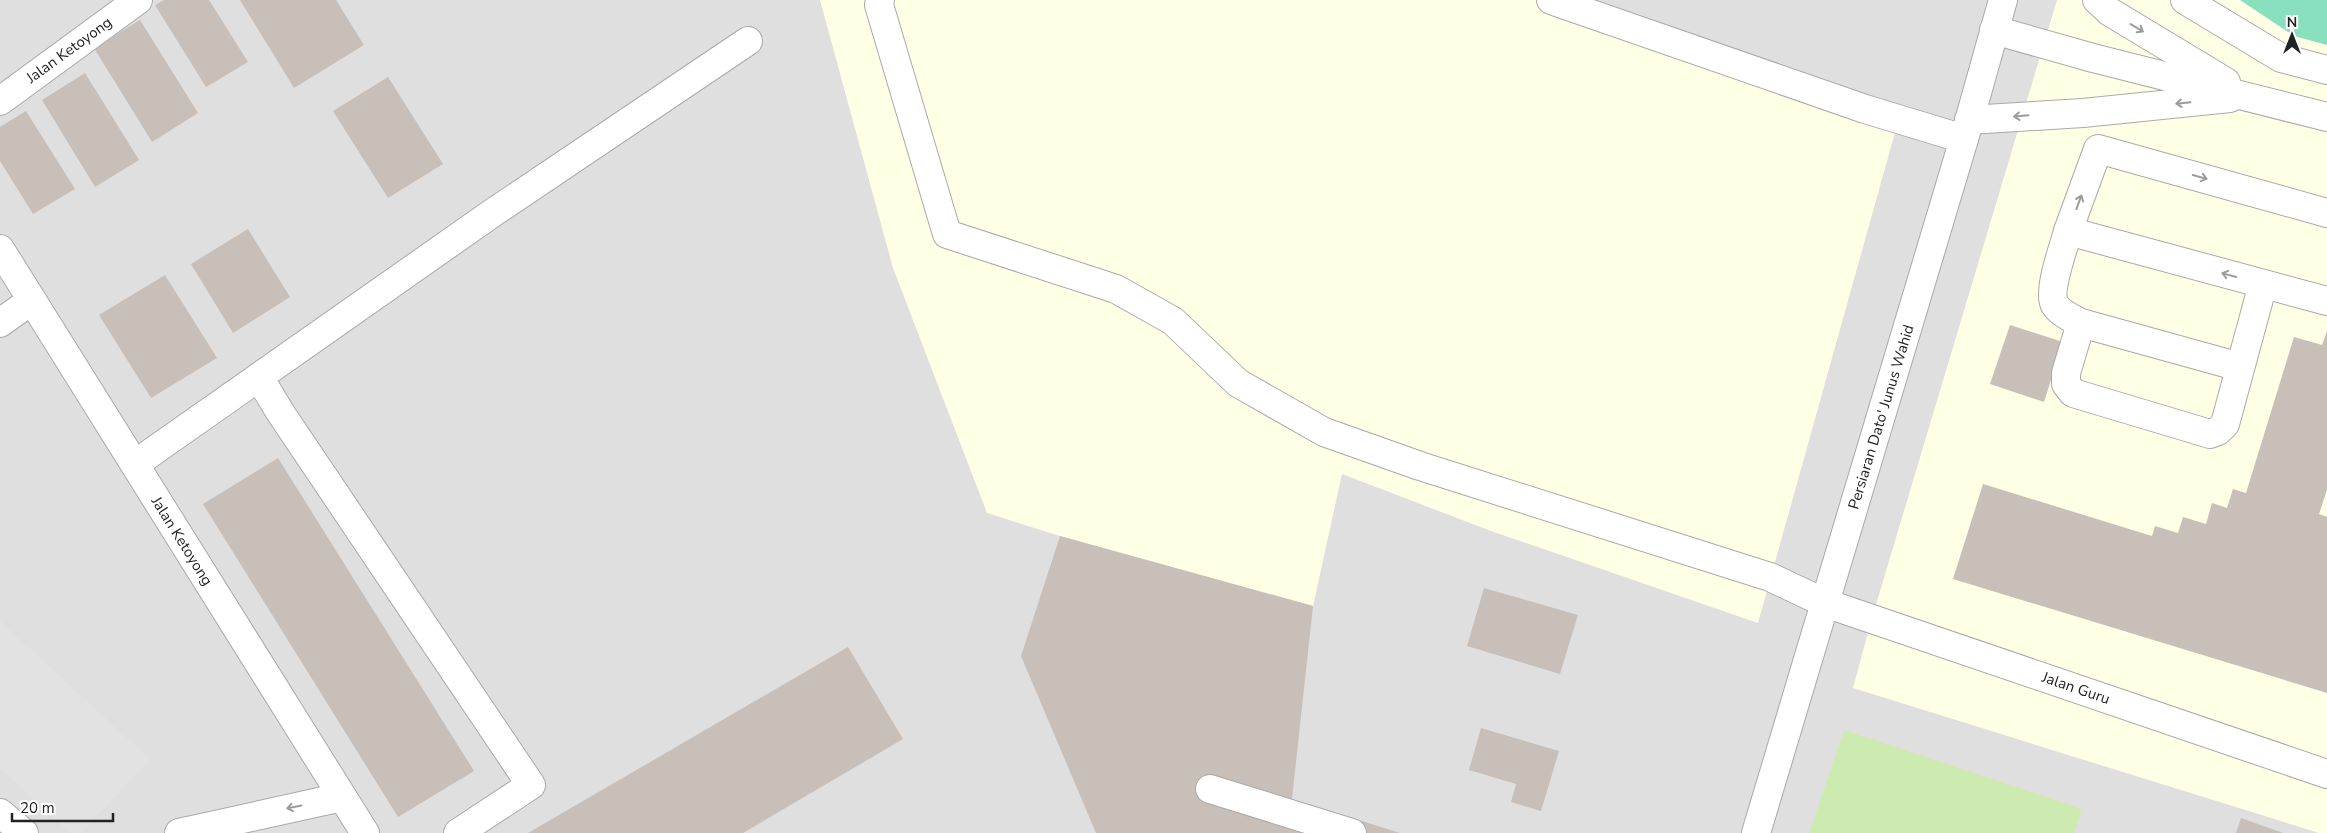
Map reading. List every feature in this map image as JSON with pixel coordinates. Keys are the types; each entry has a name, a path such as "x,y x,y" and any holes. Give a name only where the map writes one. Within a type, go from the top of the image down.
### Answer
{"street":[{"name":"Jalan Ketoyong","path":"0,101 138,0"},
{"name":"Jalan Guru","path":"880,0 879,5 947,234 1116,289 1174,322 1238,383 1324,432 1420,466 1770,577 1825,603 2327,774"},
{"path":"1551,0 1866,109 1966,129 2084,113 2249,96"},
{"name":"Persiaran Dato' Junus Wahid","path":"1756,833 2003,0"},
{"path":"2097,0 2110,12 2249,96"},
{"path":"2185,0 2281,58 2327,70"},
{"path":"1994,30 2093,58 2327,117"},
{"path":"134,464 492,214 748,42"},
{"path":"2240,367 2081,323 2064,315 2054,304 2052,290 2068,231 2098,148 2327,213"},
{"path":"2068,231 2327,301"},
{"name":"Jalan Ketoyong","path":"0,249 365,833"},
{"path":"2081,323 2066,373 2066,384 2073,393 2210,434 2218,431 2225,424 2263,284"},
{"path":"0,323 32,300"},
{"path":"259,377 280,412 531,785 458,833"},
{"path":"1210,789 1352,833"},
{"path":"179,833 342,797"},
{"path":"0,813 24,833"}],"shaded area":[{"path":"0,0 2327,0 2327,833 0,833"},
{"path":"820,0 1551,0 1899,118 1758,623 1491,531 1342,474 1313,606 1060,536 987,513 893,268"},
{"path":"2057,0 2327,0 2327,833 2319,833 1853,688 1872,618"},
{"path":"0,621 150,759 81,833 70,833 0,768"}],"green space":[{"path":"2240,0 2327,0 2327,45 2294,36"},
{"path":"1844,730 2082,809 2074,833 1809,833"}],"building":[{"path":"164,0 209,0 248,62 206,87 155,5"},
{"path":"240,0 336,0 364,45 294,88"},
{"path":"140,20 198,113 152,142 94,48"},
{"path":"85,73 139,160 95,187 42,100"},
{"path":"388,77 443,164 388,198 333,111"},
{"path":"26,111 75,189 33,214 0,161 0,127"},
{"path":"248,229 290,297 233,333 191,264"},
{"path":"165,275 217,358 151,398 99,315"},
{"path":"2010,325 2063,342 2044,402 1990,384"},
{"path":"2327,331 2327,490 2319,514 2327,517 2327,693 1953,579 1983,484 2152,536 2155,526 2178,533 2183,517 2206,524 2212,503 2227,508 2233,489 2246,493 2294,337 2322,345"},
{"path":"278,458 474,771 398,817 203,504"},
{"path":"1060,536 1313,606 1292,799 1400,833 1096,833 1021,656"},
{"path":"1484,588 1578,615 1560,674 1467,646"},
{"path":"848,647 903,739 743,833 528,833"},
{"path":"1481,728 1559,751 1541,811 1511,802 1516,784 1469,770"},
{"path":"2241,818 2283,833 2236,833"}]}
